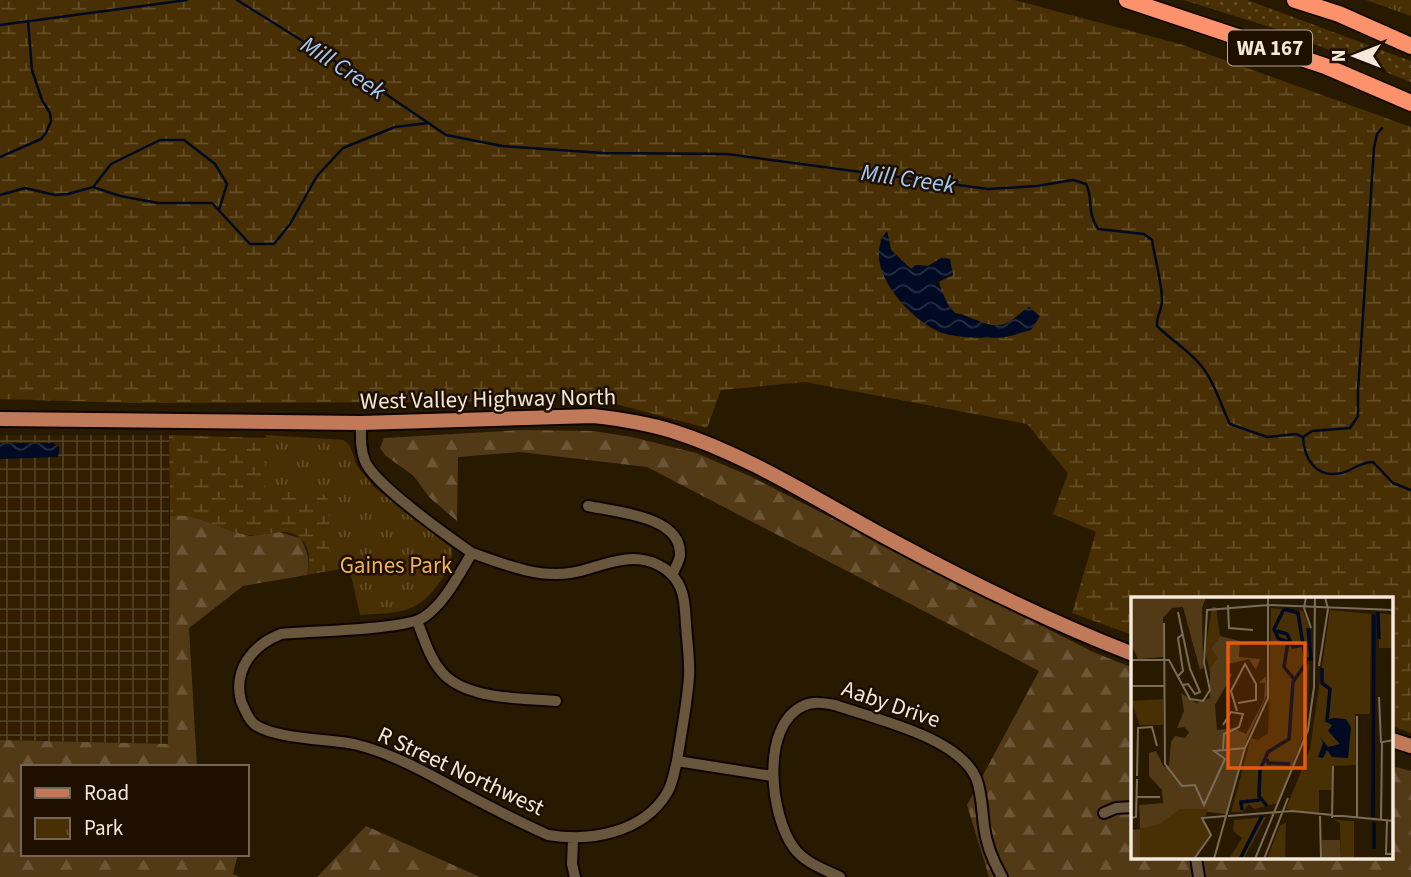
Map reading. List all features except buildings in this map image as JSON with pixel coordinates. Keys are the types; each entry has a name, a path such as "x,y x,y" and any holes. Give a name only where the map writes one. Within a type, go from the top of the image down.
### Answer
{"highway":[{"name":"WA 167","path":"1127,0 1325,66 1411,103"},
{"name":"WA 167","path":"1295,0 1339,14 1411,46"}],"main road":[{"name":"West Valley Highway North","path":"0,419 361,423 593,416 629,420 671,430 758,468 900,545 1033,610 1131,653"},
{"path":"1394,741 1411,746"}],"street":[{"path":"361,423 365,461 379,481 472,553 512,568 541,573 570,573 630,559 654,563 672,575 680,552 669,529 640,517 588,506"},
{"path":"472,553 442,600 417,621 433,660 452,682 480,693 556,701"},
{"name":"R Street Northwest","path":"417,621 281,634 265,640 247,659 240,675 239,692 243,706 253,723 270,732 354,744 387,754 548,835 573,839 592,837 629,826 650,812 666,795 672,783 689,680 689,659 684,600 679,584 672,575"},
{"name":"Aaby Drive","path":"840,877 807,860 796,851 781,822 772,776 781,727 791,714 804,705 819,702 930,738 951,749 976,778 991,858 1002,877"},
{"path":"677,761 772,776"},
{"path":"1104,813 1116,808 1131,807"},
{"path":"573,839 572,864 576,877"}],"shaded area":[{"path":"0,435 169,435 168,744 0,740"}],"green space":[{"path":"0,0 1014,0 1180,44 1411,127 1411,733 1394,727 1394,597 1131,597 1131,634 1072,613 1096,532 1053,514 1068,473 1027,424 805,382 721,390 707,428 612,403 559,395 466,402 133,403 0,399","holes":["887,232 891,250 911,269 916,265 928,266 943,257 940,286 945,299 955,313 986,324 1004,324 1028,308 1005,337 939,332 880,240"]},
{"path":"1184,0 1247,0 1411,61 1411,82 1276,29"},
{"path":"1366,0 1411,0 1411,16"},
{"path":"522,430 593,431 632,437 696,453 752,477 1093,652 1131,667 1131,860 1394,860 1394,767 1411,771 1411,877 989,877 967,805 1039,671 647,467 520,452 458,457 457,521 429,497 414,476 386,456 380,448 384,438"},
{"path":"169,435 268,438 328,444 339,569 307,575 307,547 301,539 289,532 248,535 199,519 170,516"},
{"name":"Gaines Park","path":"266,435 344,440 350,446 357,466 374,487 452,548 449,568 433,591 407,609 360,615 349,566 329,571 329,500 321,492 265,492"},
{"path":"184,514 250,536 279,532 300,538 308,556 307,575 243,586 189,628 197,765 21,765 21,856 238,856 233,874 240,877 0,877 0,740 168,744 170,516"},
{"path":"366,826 480,877 317,877"}],"water":[{"path":"887,231 891,250 911,269 916,265 928,266 943,257 950,259 953,275 938,282 948,305 955,313 992,325 1008,323 1029,307 1040,316 1031,330 1011,336 972,338 940,332 915,316 902,303 883,274 879,259 880,245"},
{"path":"0,443 53,443 59,447 59,454 57,457 0,459"}],"waterway":[{"name":"Mill Creek","path":"0,25 187,0"},
{"name":"Mill Creek","path":"237,0 365,80 446,135 502,146 603,153 727,154 988,189 1037,186 1073,180 1086,184 1092,216 1098,229 1144,234 1152,240 1162,298 1157,326 1203,368 1230,424 1267,437 1296,434 1303,437 1309,460 1313,466 1325,473 1342,473 1373,462 1393,483 1411,490"},
{"path":"0,157 41,139 51,121 32,70 28,21"},
{"path":"0,195 25,188 55,195 93,187 120,196 158,203 212,203 250,244 274,244 290,224 317,176 343,148 395,127 428,123"},
{"path":"1303,437 1312,431 1350,428 1358,416 1374,148 1377,134 1382,128"},
{"path":"94,186 111,164 160,140 184,140 215,164 227,184 219,210"}]}
